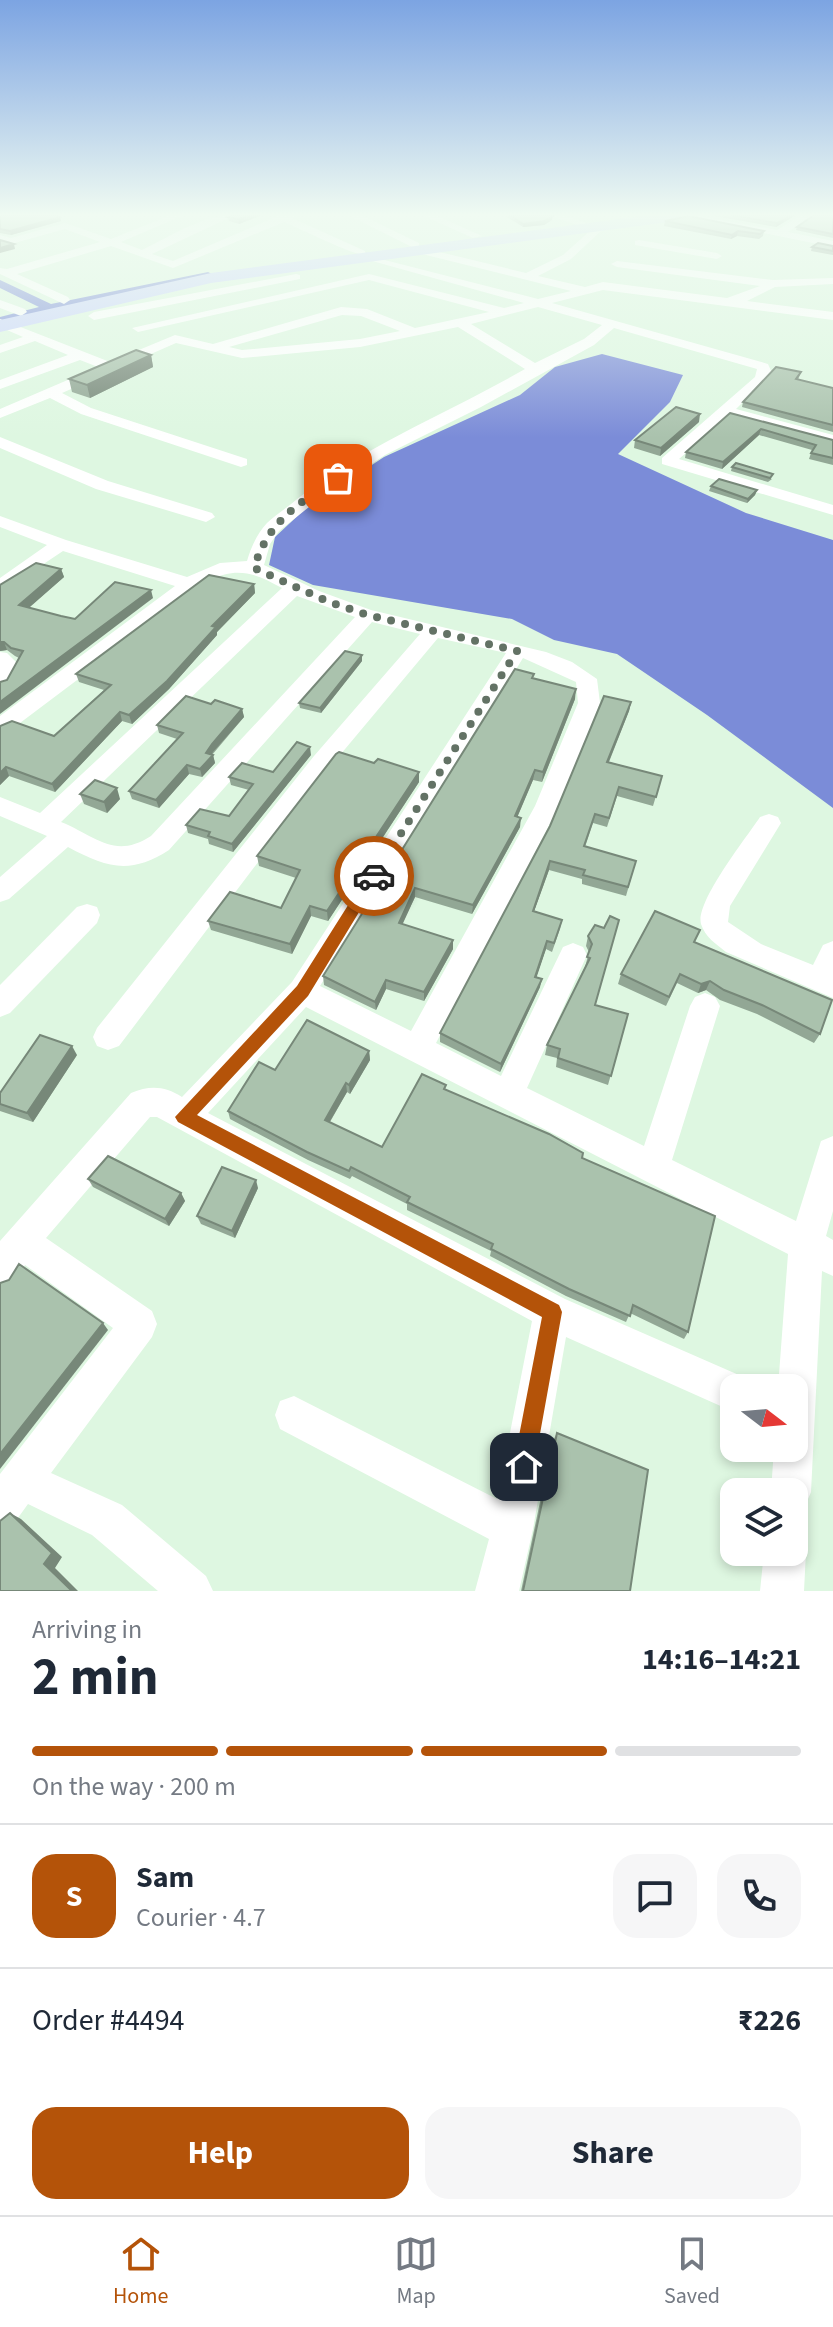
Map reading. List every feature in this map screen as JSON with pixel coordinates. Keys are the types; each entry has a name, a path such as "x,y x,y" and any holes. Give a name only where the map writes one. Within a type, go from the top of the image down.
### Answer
{"main road":[{"path":"1,323 21,312 152,289"},
{"path":"1,323 65,306"}],"street":[{"path":"34,289 65,306 175,339 210,349 259,354 360,343 415,333 596,289"},
{"path":"65,306 197,289"},
{"path":"138,328 314,289"},
{"path":"416,289 506,313"},
{"path":"493,289 763,367 765,373 760,380 668,461 833,510"},
{"path":"578,289 590,292"},
{"path":"628,289 833,316"},
{"path":"727,302 737,301 762,289"},
{"path":"0,304 21,312"},
{"path":"210,349 309,319 352,311 415,333"},
{"path":"309,319 360,343"},
{"path":"254,568 261,544 273,527 318,491 379,452 486,399 535,369 589,342 613,322"},
{"path":"1,323 108,366"},
{"path":"460,323 535,369"},
{"path":"0,349 35,337"},
{"path":"0,414 175,339"},
{"path":"0,385 80,355"},
{"path":"49,392 114,421 241,462"},
{"path":"726,411 833,440"},
{"path":"0,442 102,485 206,517"},
{"path":"0,521 60,544 189,584"},
{"path":"0,587 60,544"},
{"path":"0,727 189,584 214,570 237,566 254,568 368,615 517,651 574,670 586,679 589,703 547,806 417,1049"},
{"path":"0,892 54,829 295,587"},
{"path":"0,806 106,855 124,860 143,856 160,843 368,615"},
{"path":"108,1037 186,942 308,779 433,631"},
{"path":"184,1117 302,991 517,651"},
{"path":"0,658 11,667 0,682"},
{"path":"769,823 718,903 713,916 716,928 729,940 748,950 827,983 833,953"},
{"path":"0,1004 87,915"},
{"path":"508,1095 573,955"},
{"path":"302,991 820,1252"},
{"path":"653,1168 705,1006"},
{"path":"0,1273 20,1241 142,1103 162,1102 184,1117 552,1312 720,1387"},
{"path":"803,1374 833,1152"},
{"path":"20,1241 139,1324 11,1493 107,1520 191,1591"},
{"path":"497,1591 512,1529 552,1312"},
{"path":"294,1415 512,1529"},
{"path":"782,1591 784,1566"}],"water":[{"path":"602,354 683,375 670,402 618,454 746,513 833,540 833,808 707,715 617,654 554,640 512,619 313,585 269,565 275,537 305,509 384,457 520,395 555,367"}],"building":[{"path":"136,350 151,355 87,385 69,379"},
{"path":"776,367 801,372 796,379 833,388 833,425 743,402"},
{"path":"676,407 700,414 661,448 635,440"},
{"path":"730,413 833,440 833,458 811,453 816,445 761,429 723,462 686,452"},
{"path":"736,463 773,474 770,478 732,467"},
{"path":"719,479 757,490 748,499 711,486"},
{"path":"36,563 61,569 19,605 61,616 75,619 115,582 151,590 0,702 0,682 7,680 23,651 0,642 0,585"},
{"path":"209,575 254,584 212,626 216,627 167,681 129,715 120,712 52,784 6,767 0,773 0,726 12,721 54,736 111,685 76,674"},
{"path":"345,651 362,655 320,708 299,703"},
{"path":"515,669 534,674 532,678 576,689 543,772 535,770 515,816 521,818 473,905 415,888 399,923 453,940 424,992 386,980 375,1002 323,976"},
{"path":"186,696 211,704 215,700 242,709 212,744 206,753 213,755 200,769 187,765 156,800 129,791 183,733 157,725"},
{"path":"604,696 631,702 607,762 662,776 656,797 619,787 609,818 595,814 584,846 636,861 628,887 583,875 585,870 550,861 533,911 562,920 554,943 547,941 535,977 542,979 501,1064 440,1033 550,826"},
{"path":"297,742 310,747 232,844 208,836 210,832 186,825 200,809 229,816 253,784 229,777 242,763 273,772"},
{"path":"339,752 374,763 378,759 419,772 327,911 310,906 290,944 208,921 230,892 281,908 300,870 257,856"},
{"path":"95,780 117,788 104,802 80,794"},
{"path":"655,911 700,930 694,942 832,1000 820,1034 710,981 701,984 680,974 669,997 621,974"},
{"path":"610,916 619,920 595,1005 628,1014 611,1076 558,1058 560,1049 547,1045 590,958 587,957 592,944 588,936 595,925 604,928"},
{"path":"307,1020 369,1051 325,1120 382,1147 422,1074 446,1085 444,1089 549,1134 583,1153 582,1158 715,1216 688,1332 633,1305 630,1316 569,1289 491,1249 493,1244 407,1202 410,1197 351,1167 349,1171 307,1152 228,1111 259,1062 275,1070"},
{"path":"40,1035 72,1046 27,1113 0,1104 0,1093"},
{"path":"108,1156 181,1193 165,1219 88,1179"},
{"path":"222,1167 256,1180 232,1231 197,1216"},
{"path":"19,1264 103,1323 0,1454 0,1283 9,1280"},
{"path":"557,1433 648,1470 630,1591 523,1591"},
{"path":"10,1513 52,1553 44,1564 72,1591 0,1591 0,1521"}],"waterway":[{"path":"11,289 50,308"},
{"path":"50,308 134,289"},
{"path":"0,321 50,308"}],"way so far":[{"path":"338,478 273,527 261,544 254,568 329,602 368,615 517,651 374,876"}],"route":[{"path":"374,876 302,991 184,1117 552,1312 524,1467"}]}
